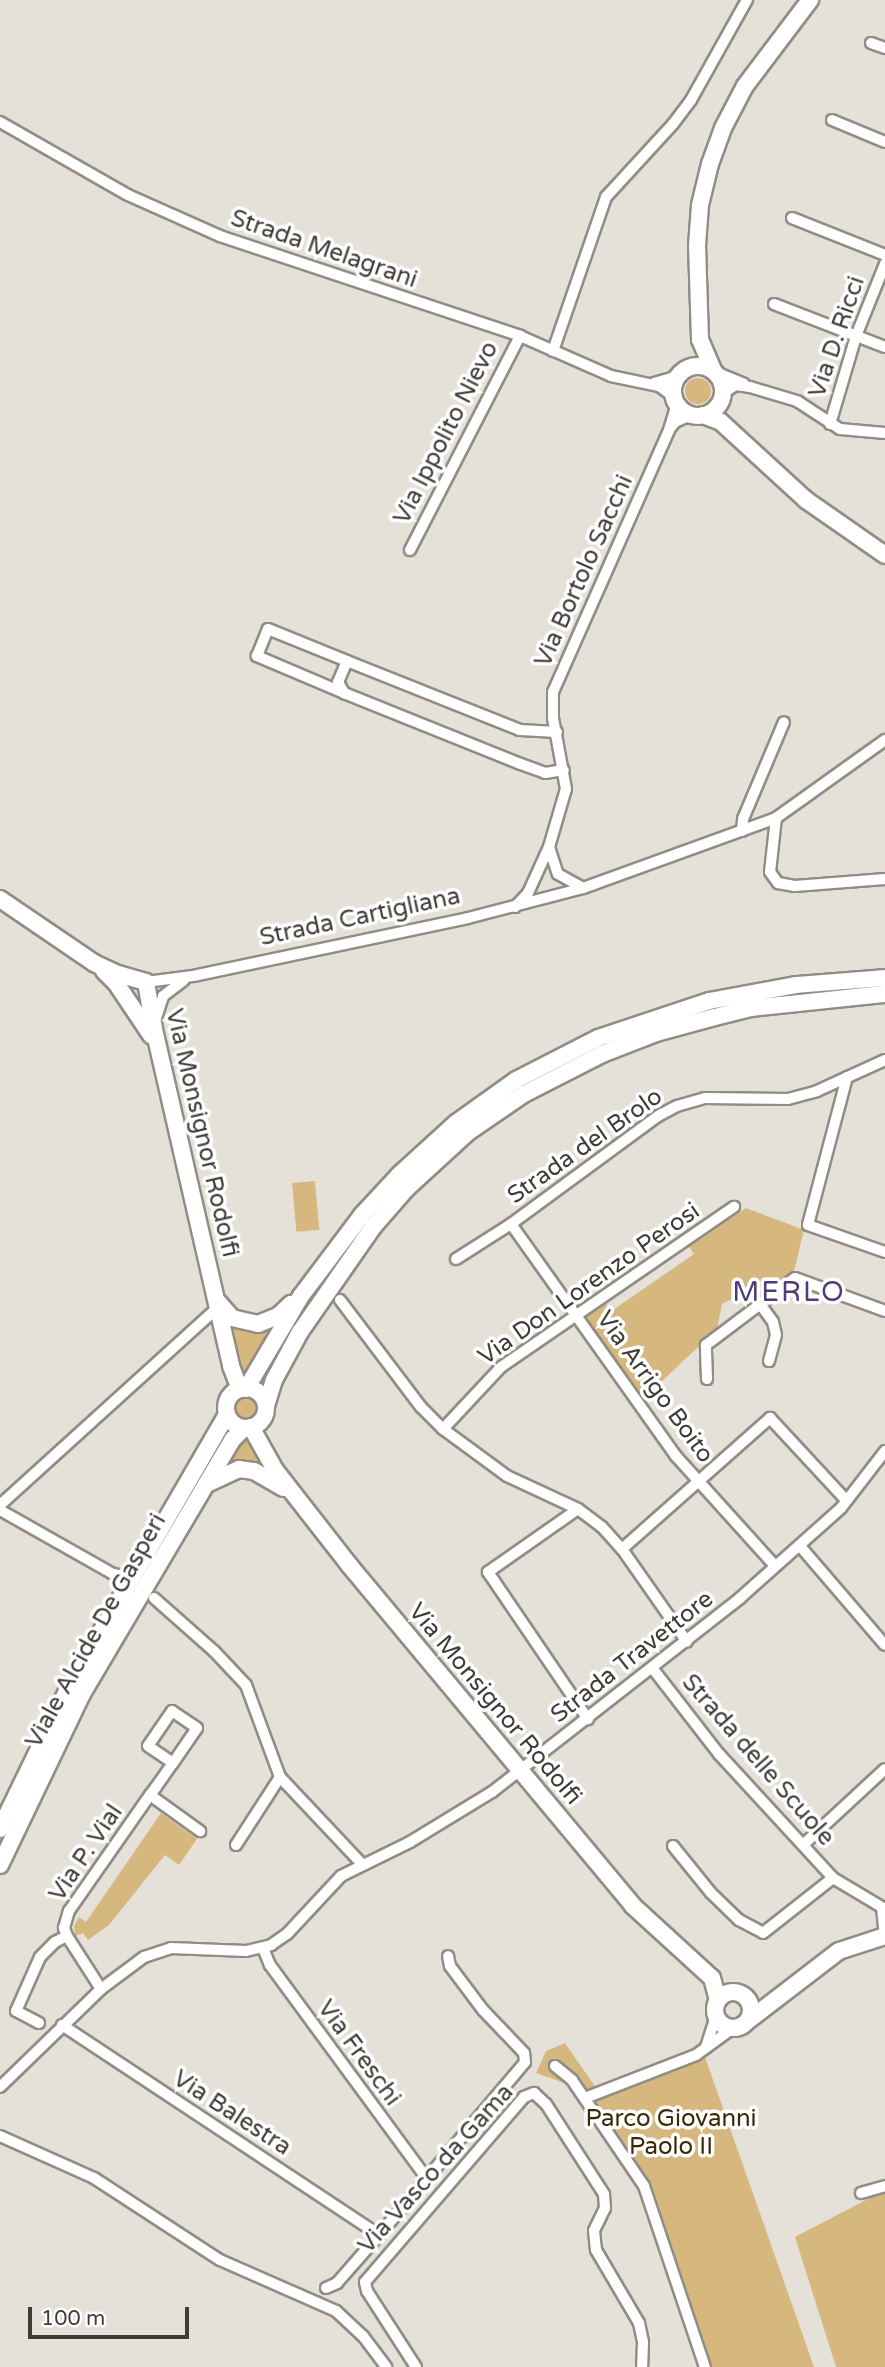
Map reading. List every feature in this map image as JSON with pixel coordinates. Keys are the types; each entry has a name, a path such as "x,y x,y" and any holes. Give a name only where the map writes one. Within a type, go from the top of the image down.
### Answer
{"main road":[{"path":"810,0 745,86 723,128 710,164 700,205 697,246 698,321 695,344 680,373 675,400 697,415 721,422 806,500 885,555"},
{"path":"698,321 703,347 722,397 746,444"},
{"path":"680,373 701,366 714,371"},
{"path":"697,415 710,413 722,397"},
{"name":"Strada Cartigliana","path":"0,899 94,962 118,974 146,982"},
{"path":"94,962 116,983 158,1047"},
{"name":"Viale Alcide De Gasperi","path":"0,1829 69,1687 236,1397 301,1296 362,1215 409,1166 456,1123 516,1080 564,1053 651,1018 709,1001 796,985 885,978"},
{"name":"Via Monsignor Rodolfi","path":"146,982 154,1029 217,1300 236,1397"},
{"name":"Viale Alcide De Gasperi","path":"0,1865 82,1694 204,1487 233,1439 256,1420 300,1332 373,1227 407,1188 467,1133 524,1094 602,1054 656,1033 751,1008 885,994"},
{"name":"Via Monsignor Rodolfi","path":"217,1300 232,1318 258,1324 278,1315 301,1296"},
{"path":"261,1395 256,1420 234,1423 236,1397 261,1395"},
{"name":"Via Monsignor Rodolfi","path":"256,1420 266,1454 292,1494 632,1905 704,1970 728,2001 723,2025 733,2028"},
{"path":"204,1487 225,1473 239,1468 269,1478 292,1494"},
{"path":"733,2028 749,2020 839,1951 885,1936"},
{"path":"728,2001 751,2008 749,2020"},
{"name":"Via Monsignor Rodolfi","path":"728,2001 773,2001"}],"street":[{"path":"553,351 606,197 673,124 691,100 747,0"},
{"path":"871,43 885,48"},
{"path":"832,120 885,142"},
{"name":"Strada Melagrani","path":"0,122 128,195 220,236 520,336 611,376 666,389 675,400"},
{"path":"792,218 885,256"},
{"name":"Via D. Ricci","path":"830,424 856,336 885,264"},
{"path":"774,304 885,347"},
{"name":"Via Ippolito Nievo","path":"410,550 520,336"},
{"path":"714,371 750,387 797,401 840,429 885,433"},
{"name":"Strada Melagrani","path":"648,384 680,373"},
{"path":"722,397 736,385 750,387"},
{"name":"Via Bortolo Sacchi","path":"515,907 528,893 549,847 566,789 553,692 669,430 675,400"},
{"path":"669,430 675,422 697,415"},
{"path":"557,732 520,730 268,629 257,656 344,694 545,772 564,770"},
{"path":"344,694 338,682 347,661"},
{"path":"742,831 743,819 784,722"},
{"name":"Strada Cartigliana","path":"146,982 193,976 515,907 583,888 776,818 885,740"},
{"path":"776,818 770,872 778,883 795,886 885,879"},
{"name":"Via Bortolo Sacchi","path":"549,847 553,867 551,898"},
{"path":"553,867 569,882 583,888"},
{"path":"539,869 539,880 551,898"},
{"path":"154,1029 163,996 175,984 193,976"},
{"name":"Strada del Brolo","path":"456,1259 511,1224 666,1112 693,1099 788,1099 885,1060"},
{"path":"847,1077 808,1225 885,1252"},
{"name":"Via Don Lorenzo Perosi","path":"443,1429 501,1367 734,1207"},
{"name":"Via Arrigo Boito","path":"511,1224 676,1456 775,1566"},
{"path":"707,1379 706,1345 795,1278 885,1311"},
{"path":"0,1505 217,1300"},
{"path":"340,1300 421,1407 443,1429 507,1476 578,1509 602,1527 622,1549 687,1642"},
{"path":"760,1304 772,1322 776,1335 769,1361"},
{"path":"622,1549 770,1419 846,1500"},
{"name":"Strada Travettore","path":"0,2087 101,1989 144,1957 171,1948 238,1951 262,1948 287,1934 341,1875 438,1826 492,1792 687,1642 800,1546 846,1500 885,1451"},
{"path":"578,1509 488,1572 588,1719"},
{"path":"0,1510 113,1574 133,1577"},
{"path":"800,1546 881,1632 885,1645"},
{"path":"153,1598 214,1651 246,1685 280,1777 362,1864"},
{"name":"Strada delle Scuole","path":"653,1669 719,1754 833,1878 884,1909 885,1936"},
{"name":"Via P. Vial","path":"101,1989 67,1936 64,1928 69,1911 150,1796 173,1763 197,1728 172,1711 148,1745 173,1763"},
{"path":"804,1844 885,1769"},
{"path":"236,1845 280,1777"},
{"name":"Via P. Vial","path":"150,1796 200,1831"},
{"name":"Strada delle Scuole","path":"673,1846 711,1893 739,1920 763,1933 833,1878"},
{"name":"Via P. Vial","path":"39,2023 16,2011 40,1957 55,1942 67,1936"},
{"name":"Via Freschi","path":"262,1948 283,1983 427,2179"},
{"path":"327,2288 337,2283 526,2062 524,2053 483,2010 450,1966 448,1956"},
{"path":"706,2047 728,2001"},
{"name":"Via Balestra","path":"62,2025 379,2235"},
{"path":"585,2098 696,2055 733,2028"},
{"path":"555,2066 572,2080 585,2098 648,2195 705,2367"},
{"name":"Via Vasco da Gama","path":"416,2367 365,2282 369,2274 524,2097 534,2093 546,2104 604,2194 605,2208 594,2231 596,2250 639,2323 643,2342 642,2367"},
{"path":"0,2136 94,2178 220,2260 309,2296 336,2311 363,2336 386,2367"},
{"path":"861,2193 885,2186"}],"green space":[{"path":"698,378 707,382 711,391 707,400 698,404 689,400 685,391 689,382"},
{"path":"315,1181 319,1230 296,1232 292,1183"},
{"path":"746,1208 804,1230 793,1275 754,1299 738,1296 722,1304 717,1329 641,1401 585,1319 606,1303 610,1312 694,1254 689,1247"},
{"path":"228,1319 275,1323 245,1378 241,1375"},
{"path":"247,1396 255,1400 259,1408 255,1416 247,1420 239,1416 235,1408 239,1400"},
{"path":"246,1431 263,1466 268,1473 222,1471"},
{"path":"161,1813 197,1839 179,1865 165,1855 109,1925 88,1940 83,1933 75,1936 74,1926 79,1917 86,1922"},
{"name":"Parco Giovanni Paolo II","path":"565,2043 603,2098 705,2057 814,2367 698,2367 638,2184 567,2084 536,2073 546,2051"},
{"path":"885,2190 885,2367 836,2367 795,2237"}],"district":[{"name":"MERLO","path":"789,1292"}]}
